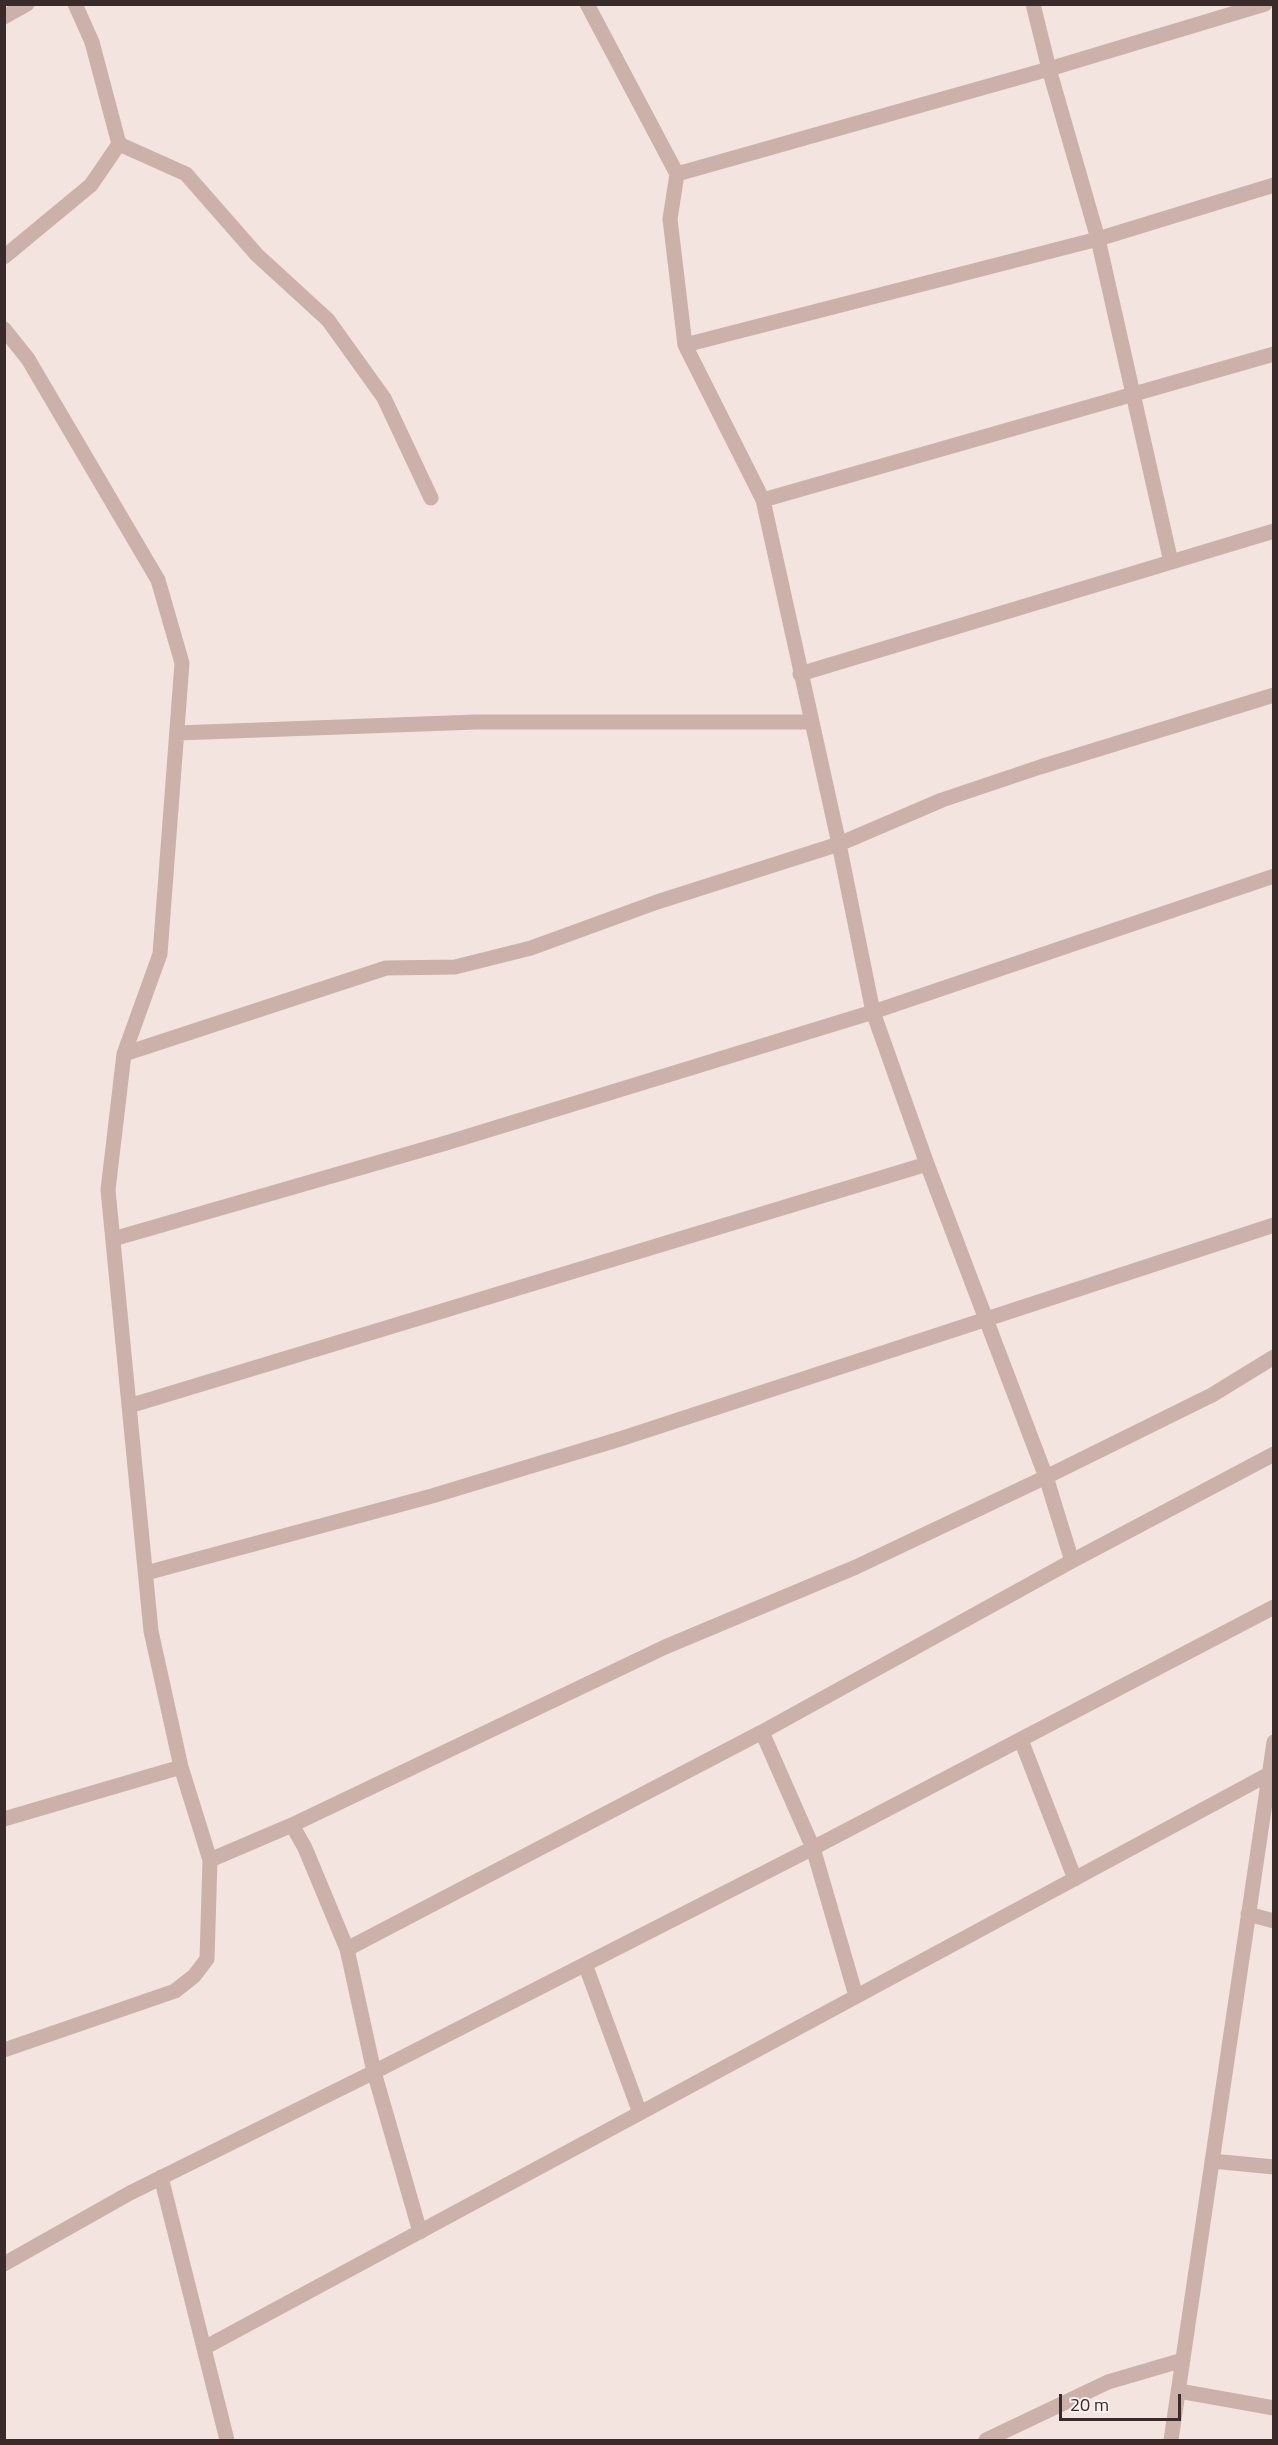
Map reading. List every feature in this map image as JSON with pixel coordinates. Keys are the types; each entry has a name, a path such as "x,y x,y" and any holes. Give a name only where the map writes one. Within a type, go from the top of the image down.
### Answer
{"street":[{"path":"4,17 27,4"},
{"path":"75,4 92,42 119,144"},
{"path":"587,4 677,174 670,219 685,345 763,500 873,1012 927,1164 1046,1477 1072,1561"},
{"path":"1033,4 1049,69 1098,239 1171,562"},
{"path":"677,174 1049,69 1265,4"},
{"path":"4,257 90,185 119,144"},
{"path":"119,144 186,174 257,255 328,320 384,398 430,498"},
{"path":"685,345 1098,239 1274,185"},
{"path":"4,329 28,359 158,580 182,663 160,954 124,1054 108,1190 151,1630 182,1767 210,1860 207,1959 194,1976 175,1991 4,2050"},
{"path":"763,500 1274,354"},
{"path":"800,674 1274,531"},
{"path":"124,1054 386,968 455,967 531,948 657,902 838,844 964,793 1161,728 1274,695"},
{"path":"177,733 476,722 811,722"},
{"path":"113,1239 446,1143 873,1012 1274,876"},
{"path":"129,1406 927,1164"},
{"path":"146,1573 432,1496 620,1439 1274,1225"},
{"path":"210,1860 292,1825 665,1647 856,1567 1212,1395 1274,1357"},
{"path":"347,1949 762,1732 1072,1561 1274,1454"},
{"path":"4,2264 161,2177 374,2072 813,1848 1274,1607"},
{"path":"762,1732 813,1848 856,1996"},
{"path":"1021,1740 1075,1879"},
{"path":"1171,2440 1274,1742"},
{"path":"4,1819 182,1767"},
{"path":"204,2348 1269,1774"},
{"path":"292,1825 305,1848 347,1949 374,2072 420,2232"},
{"path":"1248,1914 1274,1921"},
{"path":"585,1964 640,2113"},
{"path":"1212,2161 1274,2167"},
{"path":"161,2177 227,2440"},
{"path":"986,2440 1011,2426 1108,2382 1183,2360"},
{"path":"1179,2391 1274,2408"}]}
